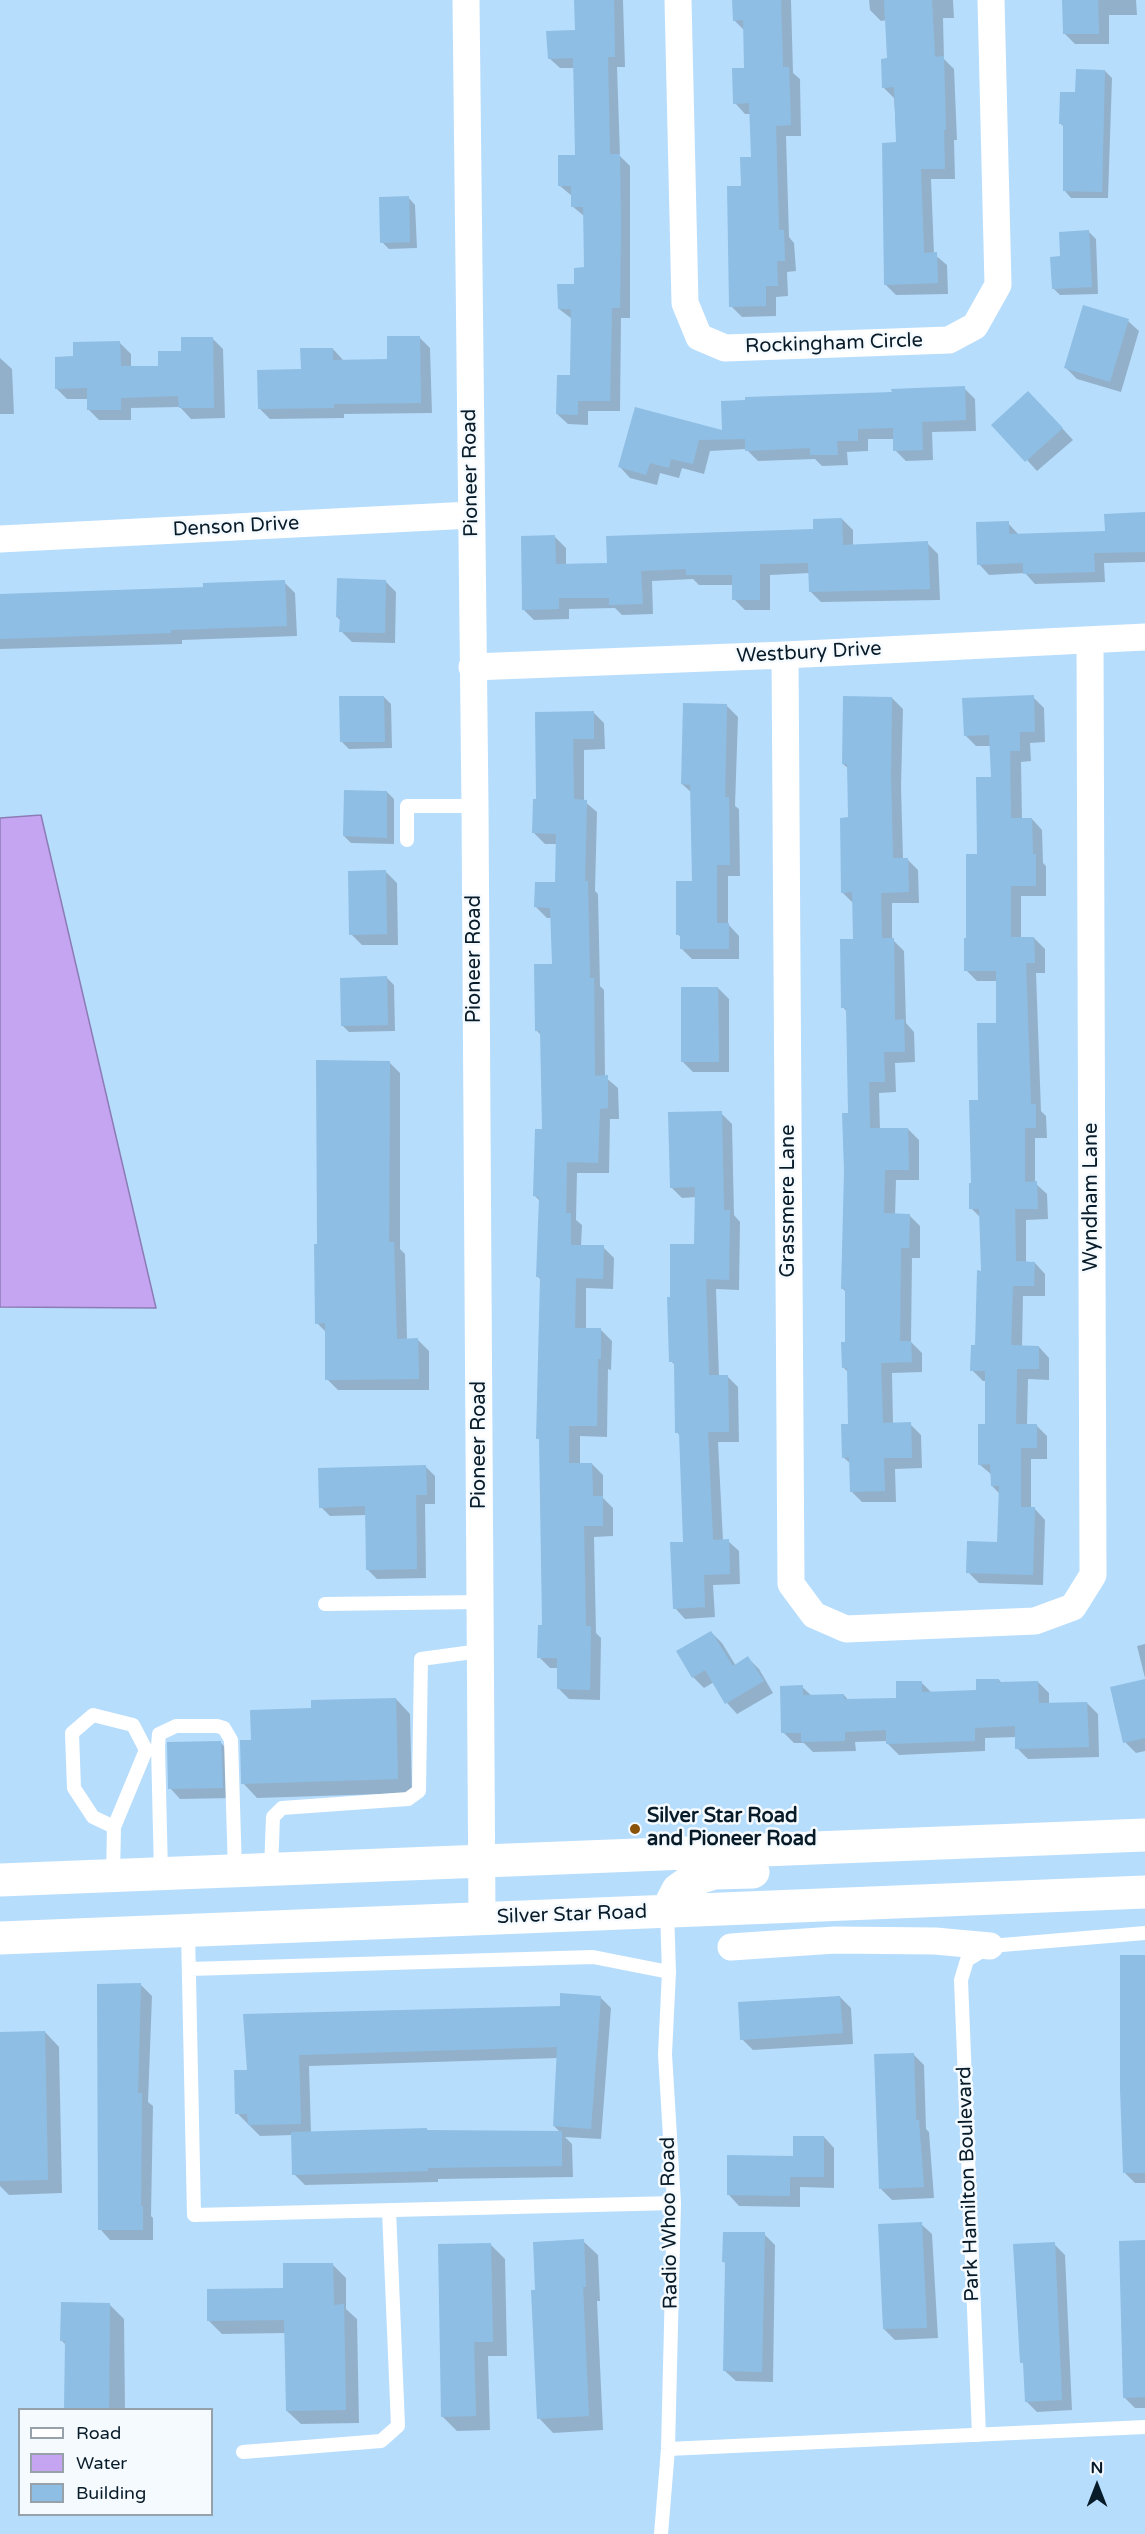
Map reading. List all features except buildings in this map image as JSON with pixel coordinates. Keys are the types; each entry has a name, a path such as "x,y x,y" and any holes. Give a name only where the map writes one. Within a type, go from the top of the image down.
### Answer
{"main road":[{"path":"0,1880 1145,1835"},
{"path":"667,1911 671,1900 685,1885 692,1880 714,1873 908,1866 991,1841"},
{"name":"Silver Star Road","path":"0,1938 1145,1892"}],"street":[{"name":"Pioneer Road","path":"466,0 475,806 482,1919"},
{"name":"Rockingham Circle","path":"678,0 685,303 699,337 725,348 949,340 975,326 998,285 991,0"},
{"name":"Denson Drive","path":"0,539 471,515"},
{"name":"Westbury Drive","path":"472,667 785,655 1145,637"},
{"name":"Wyndham Lane","path":"935,1626 1035,1621 1073,1607 1093,1575 1090,640"},
{"name":"Grassmere Lane","path":"785,655 791,1584 814,1615 846,1629 935,1626"},
{"path":"731,1947 835,1940 935,1941 990,1946"}],"lane":[{"path":"406,840 407,806 475,806"},
{"path":"326,1604 480,1602"},
{"path":"271,1870 273,1817 282,1808 408,1799 419,1791 421,1659 480,1651"},
{"path":"113,1876 114,1827 146,1750 133,1725 93,1715 72,1733 74,1788 93,1817 114,1827"},
{"path":"161,1874 159,1734 176,1726 217,1726 224,1728 231,1740 235,1871"},
{"name":"Radio Whoo Road","path":"661,2534 668,2449 674,2203 665,2054 669,1972 667,1911"},
{"path":"188,1931 194,2215 674,2203"},
{"path":"990,1946 1145,1933"},
{"name":"Park Hamilton Boulevard","path":"979,2435 962,1980 967,1960 990,1946"},
{"path":"189,1969 593,1957 669,1972"},
{"path":"243,2452 381,2440 398,2426 389,2210"},
{"path":"668,2449 1145,2427"}],"water":[{"path":"41,815 156,1308 0,1307 0,818"}],"place":[{"name":"Silver Star Road and Pioneer Road","path":"635,1829"}]}
